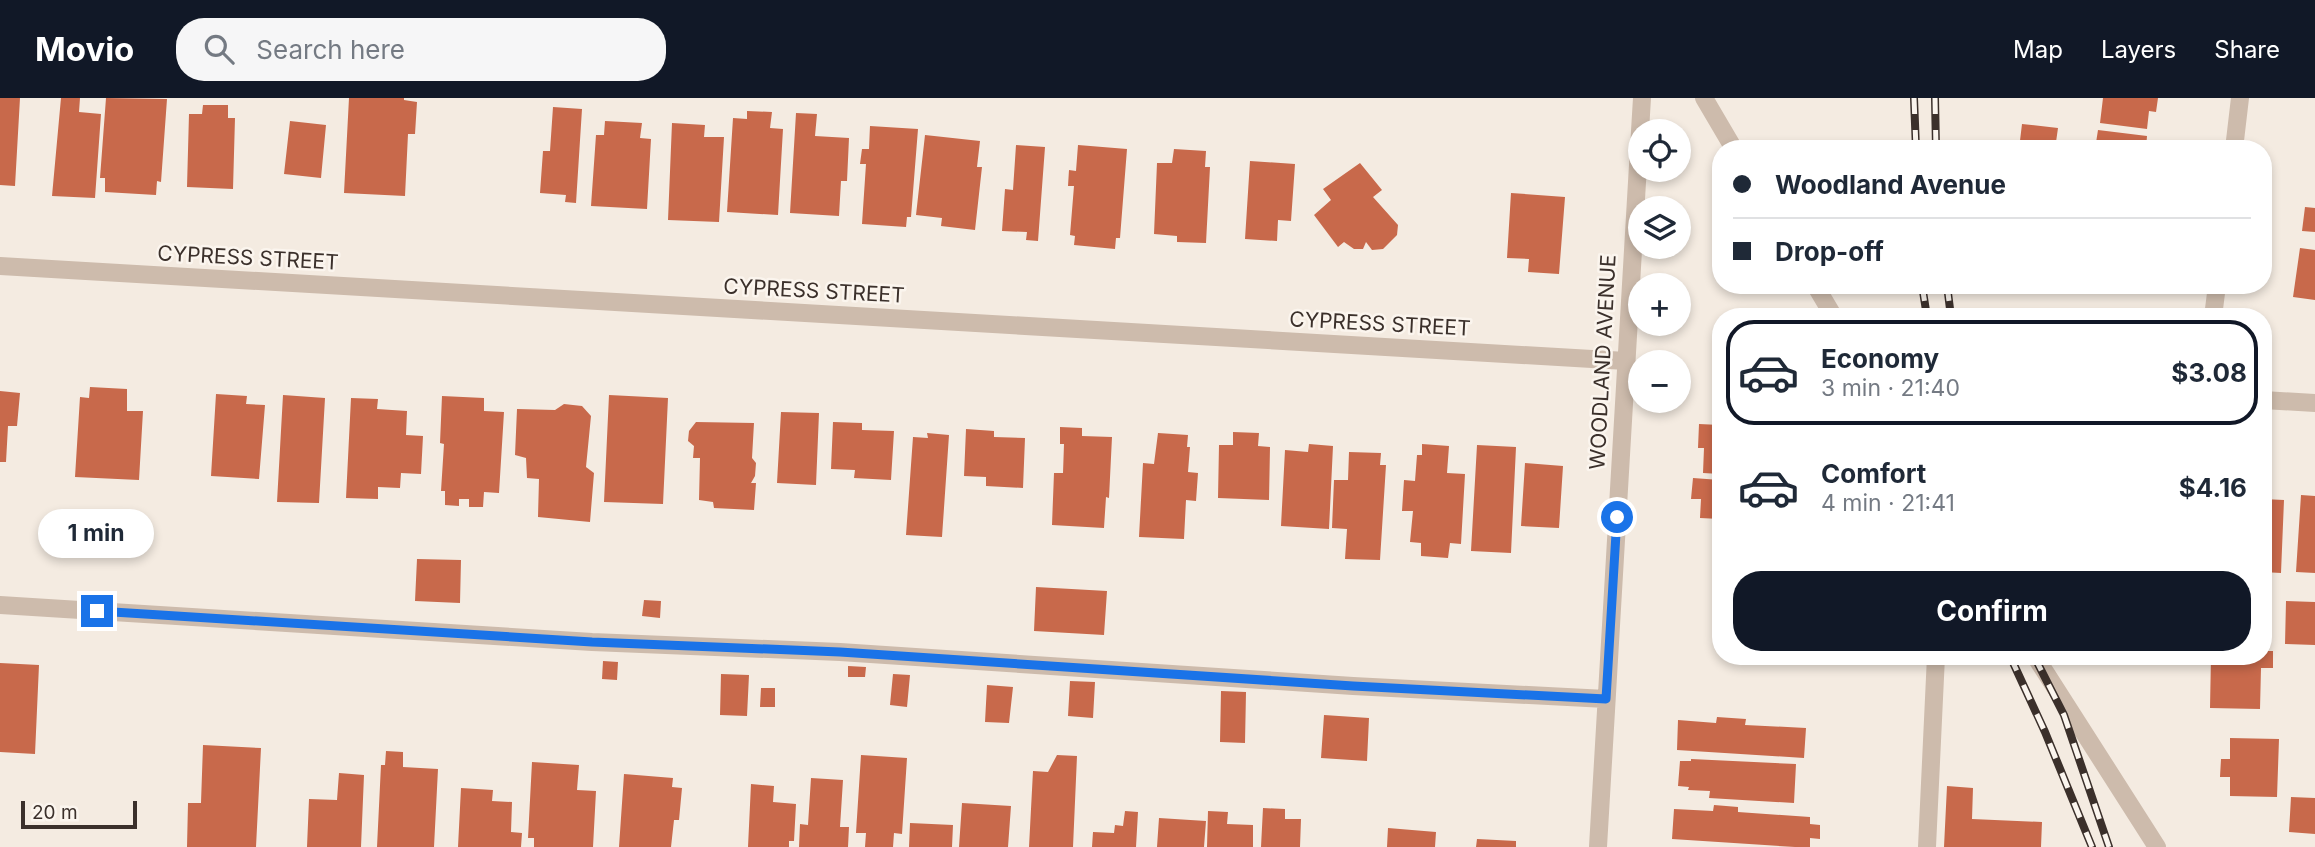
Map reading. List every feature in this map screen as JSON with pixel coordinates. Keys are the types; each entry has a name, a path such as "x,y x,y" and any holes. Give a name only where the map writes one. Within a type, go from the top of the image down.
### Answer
{"street":[{"name":"WOODLAND AVENUE","path":"1641,119 1642,98"},
{"path":"1704,98 1729,140"},
{"path":"2235,140 2240,98"},
{"name":"WOODLAND AVENUE","path":"1598,847 1637,182"},
{"name":"CYPRESS STREET","path":"0,266 1626,361"},
{"path":"2272,401 2315,403"},
{"path":"0,605 564,641 840,652 1353,686 1606,699"},
{"path":"1927,847 1936,665"},
{"path":"2041,665 2157,847"}],"building":[{"path":"0,98 20,98 15,186 0,185"},
{"path":"61,98 80,98 79,112 101,114 95,198 52,196"},
{"path":"106,98 167,99 161,182 157,181 156,195 105,192 105,178 100,178"},
{"path":"349,98 404,98 417,102 415,134 408,134 405,196 344,193"},
{"path":"2103,98 2158,98 2156,112 2149,111 2147,129 2100,123"},
{"path":"203,105 228,105 228,118 235,118 233,189 187,187 189,114 202,114"},
{"path":"553,107 582,109 576,203 565,202 566,195 540,193 543,151 550,151"},
{"path":"747,111 772,112 770,128 783,129 778,215 727,212 733,118 747,119"},
{"path":"796,113 817,114 815,136 849,138 847,181 841,181 839,216 790,213"},
{"path":"290,121 326,125 321,178 284,174"},
{"path":"605,121 642,123 640,138 651,139 647,209 591,206 596,135 604,135"},
{"path":"672,123 705,125 704,137 724,137 719,222 668,220"},
{"path":"2022,124 2058,128 2056,140 2020,140"},
{"path":"870,126 918,129 911,217 907,217 906,227 862,224 866,164 860,164 862,149 869,149"},
{"path":"2098,130 2147,136 2147,140 2096,140"},
{"path":"925,135 980,141 977,167 982,167 975,230 941,226 942,218 916,215"},
{"path":"1016,145 1045,147 1038,241 1026,240 1027,232 1002,231 1005,189 1013,190"},
{"path":"1078,145 1127,149 1120,238 1116,238 1115,249 1074,245 1075,236 1070,235 1074,186 1068,186 1069,170 1076,171"},
{"path":"1174,149 1206,151 1205,167 1210,167 1206,243 1177,242 1177,236 1154,234 1157,163 1172,163"},
{"path":"1250,161 1295,164 1291,221 1278,220 1277,241 1245,239"},
{"path":"1360,163 1382,190 1373,197 1398,225 1397,235 1383,249 1372,250 1366,242 1363,249 1354,249 1344,242 1338,247 1314,215 1331,200 1323,189"},
{"path":"1511,193 1565,197 1559,274 1528,272 1529,259 1507,258"},
{"path":"2305,207 2315,208 2315,232 2302,231"},
{"path":"2300,248 2315,250 2315,300 2293,297"},
{"path":"90,387 127,389 127,411 143,411 139,480 75,477 80,397 89,398"},
{"path":"0,391 20,393 17,426 8,426 6,462 0,462"},
{"path":"216,394 247,396 246,404 265,405 259,479 211,476"},
{"path":"283,395 325,398 319,503 277,502"},
{"path":"609,395 668,398 663,504 604,502"},
{"path":"442,396 484,398 484,411 504,412 499,493 484,492 483,507 469,507 469,499 459,499 459,506 445,505 445,491 441,491 444,444 440,443"},
{"path":"351,398 378,399 377,409 407,411 406,435 423,436 421,474 401,473 400,488 378,487 378,499 346,498"},
{"path":"564,404 582,406 591,416 586,467 594,473 590,522 538,517 539,479 527,478 526,458 515,455 517,409 555,410"},
{"path":"781,412 819,413 816,485 777,483"},
{"path":"696,422 754,423 752,458 756,463 755,476 751,483 756,483 754,510 714,508 713,502 699,500 700,458 693,458 694,446 688,441 689,431"},
{"path":"833,422 862,423 862,430 894,431 891,480 854,478 855,470 831,469"},
{"path":"1699,424 1712,425 1712,474 1703,473 1704,448 1698,448"},
{"path":"1060,427 1082,428 1082,436 1112,437 1109,498 1106,497 1104,528 1052,525 1054,473 1063,473 1064,444 1060,444"},
{"path":"966,429 994,431 994,437 1025,438 1023,488 986,486 986,477 964,476"},
{"path":"1233,432 1259,433 1258,446 1270,447 1269,500 1218,498 1219,445 1233,445"},
{"path":"927,433 949,435 942,537 906,535 913,437 928,438"},
{"path":"1158,433 1188,435 1188,472 1198,473 1196,501 1186,500 1184,539 1139,537 1143,463 1154,464"},
{"path":"1309,444 1333,446 1329,529 1281,526 1285,450 1308,452"},
{"path":"1422,444 1449,446 1447,473 1465,474 1461,544 1450,543 1448,558 1421,556 1421,543 1410,542 1413,511 1402,511 1404,480 1415,481 1417,455 1422,455"},
{"path":"1477,445 1516,447 1511,553 1471,551"},
{"path":"1349,452 1381,453 1380,465 1386,465 1380,560 1345,559 1347,529 1332,528 1334,480 1348,480"},
{"path":"1525,463 1563,466 1559,528 1521,526"},
{"path":"1693,478 1712,479 1712,519 1700,518 1701,499 1691,499"},
{"path":"2301,495 2315,496 2315,573 2296,572"},
{"path":"2272,499 2284,500 2281,573 2272,572"},
{"path":"417,559 461,560 460,603 415,601"},
{"path":"1036,587 1107,591 1104,635 1034,631"},
{"path":"644,600 661,601 660,618 642,616"},
{"path":"2286,601 2315,602 2315,645 2285,644"},
{"path":"2273,651 2273,668 2261,668 2260,709 2210,708 2211,665 2272,665"},
{"path":"603,661 618,662 617,680 602,679"},
{"path":"0,663 39,665 35,754 0,752"},
{"path":"848,666 866,667 865,677 848,677"},
{"path":"721,674 749,675 747,716 720,715"},
{"path":"893,674 910,675 907,707 890,705"},
{"path":"1070,681 1095,682 1093,718 1068,716"},
{"path":"987,685 1013,687 1009,723 985,722"},
{"path":"761,688 775,688 775,707 760,707"},
{"path":"1221,691 1246,692 1245,743 1220,742"},
{"path":"1324,715 1369,718 1367,761 1321,758"},
{"path":"1717,717 1746,719 1745,725 1806,728 1804,758 1677,750 1678,720 1716,723"},
{"path":"2230,738 2279,739 2277,797 2230,796 2230,777 2220,777 2221,759 2230,759"},
{"path":"203,745 261,748 256,847 187,847 188,803 201,803"},
{"path":"386,751 403,752 403,767 438,769 434,847 377,847 381,765 385,765"},
{"path":"861,755 907,758 902,834 894,833 893,847 865,847 866,833 856,833"},
{"path":"1057,755 1077,756 1073,847 1029,847 1033,771 1048,772"},
{"path":"1691,759 1796,764 1794,803 1709,798 1710,791 1688,790 1689,787 1678,786 1680,761"},
{"path":"532,762 579,765 577,790 596,791 593,847 534,847 534,838 528,838"},
{"path":"339,773 364,775 361,847 307,847 309,799 337,800"},
{"path":"624,774 673,778 672,787 682,788 679,820 674,820 671,847 619,847"},
{"path":"811,778 843,780 840,827 849,827 848,847 799,847 800,824 808,825"},
{"path":"751,784 774,786 773,802 796,804 794,841 789,841 789,847 748,847"},
{"path":"1947,786 1973,788 1972,819 2042,822 2041,847 1944,847"},
{"path":"461,788 493,790 492,801 512,802 511,832 522,833 521,847 458,847"},
{"path":"2291,797 2315,798 2315,834 2289,832"},
{"path":"962,803 1011,806 1008,847 959,847"},
{"path":"1714,805 1738,807 1738,812 1810,817 1810,824 1820,825 1820,839 1810,838 1810,847 1795,847 1672,839 1674,809 1713,811"},
{"path":"1263,808 1285,809 1285,819 1301,819 1300,847 1261,847"},
{"path":"1125,811 1138,812 1136,847 1092,847 1093,832 1114,833 1115,825 1123,826"},
{"path":"1208,811 1228,812 1227,824 1253,825 1253,847 1207,847"},
{"path":"1159,818 1206,821 1204,847 1157,847"},
{"path":"910,823 953,825 952,847 909,847"},
{"path":"1388,828 1436,832 1435,847 1387,847"},
{"path":"1477,839 1516,841 1516,847 1476,847"}],"railway":[{"path":"1914,98 1916,140"},
{"path":"1935,98 1936,140"},
{"path":"1923,294 1926,308"},
{"path":"1948,294 1950,308"},
{"path":"2014,665 2092,847"},
{"path":"2039,665 2064,715 2109,847"}],"route":[{"path":"97,611 592,642 840,652 1353,686 1606,699 1617,517"}]}
